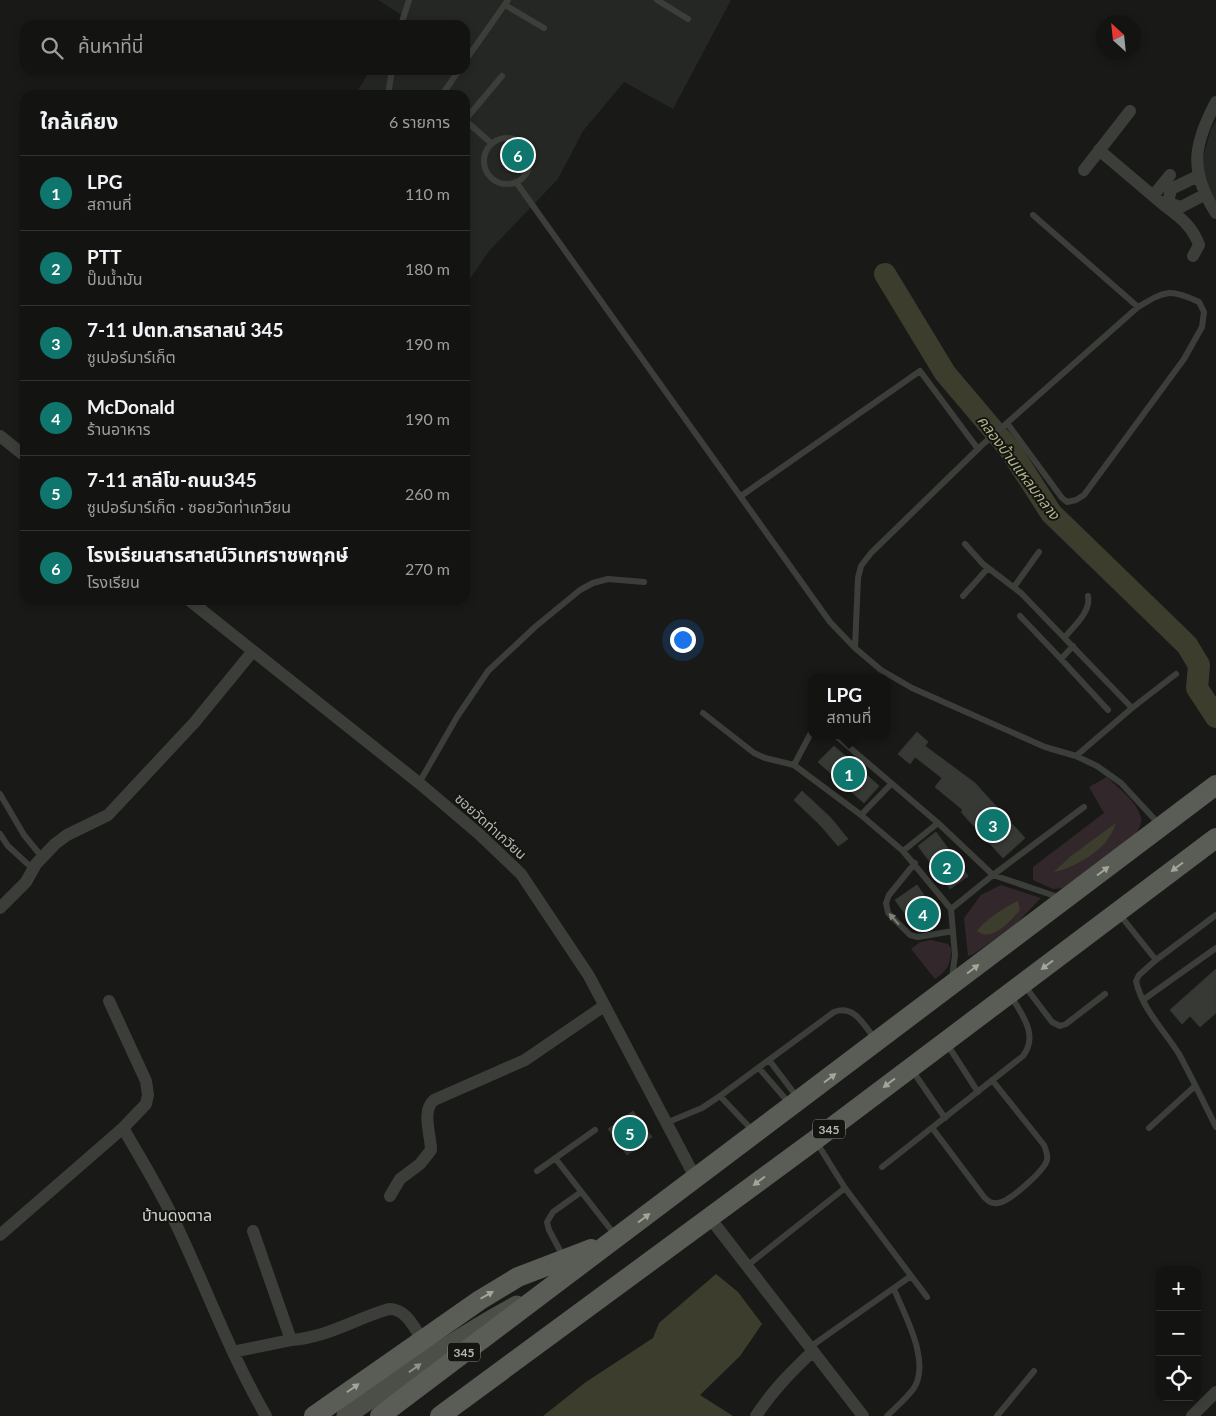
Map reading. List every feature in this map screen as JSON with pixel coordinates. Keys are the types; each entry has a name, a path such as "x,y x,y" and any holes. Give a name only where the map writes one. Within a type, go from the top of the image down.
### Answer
{"main road":[{"name":"345","path":"380,1416 1216,786"},
{"name":"345","path":"440,1416 815,1140 1118,912 1214,843"},
{"path":"314,1416 422,1339 518,1277 612,1241"},
{"name":"345","path":"346,1416 484,1323 548,1289"},
{"path":"460,1416 552,1332"}],"street":[{"path":"1216,102 1198,143 1197,172 1204,195 1216,213"},
{"path":"1084,170 1130,111"},
{"path":"1099,150 1182,218 1192,231 1199,245 1193,256"},
{"path":"1153,196 1170,175"},
{"path":"1167,204 1171,189 1198,176"},
{"path":"1167,204 1181,207 1204,195"},
{"path":"0,436 20,452"},
{"name":"ซอยวัดท่าเกวียน","path":"203,605 252,651 419,783 498,850 521,874 589,976 696,1179"},
{"path":"0,908 26,882 42,857 67,835 108,815 194,723 252,651"},
{"path":"0,1235 123,1128 146,1104 148,1095 146,1081 109,1001"},
{"path":"390,1196 400,1179 420,1164 431,1150 427,1112 430,1103 525,1060 604,1006"},
{"path":"123,1128 175,1222 233,1352 266,1416"},
{"path":"710,1218 812,1349 858,1414"},
{"path":"253,1231 291,1340"},
{"path":"233,1352 325,1334 389,1310 397,1310 405,1314 422,1339"},
{"path":"756,1416 768,1397 812,1349"},
{"path":"1192,1416 1216,1392"}],"lane":[{"path":"402,20 408,0"},
{"path":"656,0 688,19"},
{"path":"470,55 506,2 544,28"},
{"path":"389,90 391,75"},
{"path":"445,90 456,75"},
{"path":"470,114 502,76"},
{"path":"470,124 491,143"},
{"path":"503,138 517,140 527,148 530,161 527,174 516,182 503,184 491,179 484,168 484,155 491,143 503,138"},
{"path":"516,182 830,622 855,648 887,674"},
{"path":"1033,215 1138,307"},
{"path":"855,648 858,578 861,566 871,553 980,447 1138,307 1154,298 1171,292 1185,295 1200,302 1204,312 1202,327 1184,359 1084,495 1068,502 1062,498 1005,425"},
{"path":"741,496 920,371 980,447"},
{"path":"965,544 988,568 1014,587 1065,637 1132,708"},
{"path":"1014,587 1039,552"},
{"path":"963,596 988,568"},
{"path":"419,783 456,716 488,671 534,626 580,590 593,583 608,579 644,582"},
{"path":"1065,637 1086,611 1089,605 1088,596"},
{"path":"1020,616 1108,710"},
{"path":"1061,659 1073,646"},
{"path":"1076,756 1132,708 1176,674"},
{"path":"890,676 912,688 1045,747 1076,756 1097,766 1120,784 1162,827"},
{"path":"702,713 754,753 765,758 794,765 861,815 904,851 915,863 951,909 954,955 950,986"},
{"path":"794,765 808,739"},
{"path":"839,739 938,823 993,875 1066,899"},
{"path":"861,815 891,784"},
{"path":"0,794 24,834 42,857"},
{"path":"951,909 1084,807"},
{"path":"904,851 938,823"},
{"path":"0,834 8,846 33,869"},
{"path":"915,863 889,894 886,902 888,913 910,935 918,937 953,931"},
{"path":"1118,912 1156,960"},
{"path":"1216,915 1156,960 1139,975 1136,981 1143,1000 1177,1052 1216,1127"},
{"path":"1143,1000 1216,948"},
{"path":"1016,988 1052,1022 1060,1026 1066,1024 1104,994"},
{"path":"882,1167 1023,1056 1029,1048 1028,1027 1016,988"},
{"path":"666,1123 702,1108 834,1012 842,1009 854,1013 878,1042"},
{"path":"945,1041 978,1092"},
{"path":"769,1060 796,1103"},
{"path":"910,1067 945,1118"},
{"path":"759,1068 796,1103"},
{"path":"932,1128 984,1198 990,1203 999,1204 1009,1199 1044,1168 1047,1154 1044,1145 992,1080"},
{"path":"1149,1128 1195,1086"},
{"path":"720,1096 756,1134"},
{"path":"537,1171 595,1130"},
{"path":"815,1140 845,1188 926,1297"},
{"path":"555,1158 581,1192 612,1241"},
{"path":"748,1265 845,1188"},
{"path":"565,1259 549,1230 547,1222 554,1212 581,1192"},
{"path":"812,1349 911,1276"},
{"path":"888,1416 914,1388 918,1377 919,1361 914,1339 894,1289"},
{"path":"996,1416 1034,1371"}],"shaded area":[{"path":"378,0 731,0 673,109 624,82 583,131 558,179 489,251 470,279 470,90 358,90 367,75 470,75 470,20 401,20 403,16"},
{"path":"1216,121 1216,213 1198,176 1211,129"},
{"path":"1107,777 1136,806 1141,818 1137,832 1111,855 1063,888 1053,889 1033,880 1033,867 1104,813 1089,787"},
{"path":"1116,823 1111,834 1099,849 1076,864 1054,872 1071,856"},
{"path":"1001,885 1041,898 1014,926 968,956 964,918 981,895"},
{"path":"1018,901 1020,910 995,933 983,934 977,931 991,918"},
{"path":"931,940 948,944 951,949 948,967 935,979 911,949 920,942"},
{"path":"716,1274 738,1292 762,1324 740,1356 700,1395 733,1416 543,1416 586,1382 653,1338 659,1323"}],"building":[{"path":"917,732 928,742 925,746 975,783 1025,838 1003,858 961,812 963,810 935,787 942,778 915,757 910,764 898,754"},
{"path":"834,746 879,786 864,803 818,762"},
{"path":"802,791 831,818 848,839 838,846 821,826 794,800"},
{"path":"936,832 968,876 950,889 918,846"},
{"path":"917,885 937,914 937,921 925,930 918,932 895,900"},
{"path":"1216,969 1216,1013 1200,1027 1190,1016 1182,1024 1170,1010"},
{"path":"633,1111 652,1137 627,1155 608,1129"}],"waterway":[{"name":"คลองบ้านแหลมกลาง","path":"885,274 945,373 1011,451 1051,513 1187,645 1199,665 1197,688 1216,717"}],"place":[{"name":"โรงเรียนสารสาสน์วิเทศราชพฤกษ์","path":"518,155"},
{"name":"LPG","path":"849,774"},
{"name":"7-11 ปตท.สารสาสน์ 345","path":"993,825"},
{"name":"PTT","path":"947,867"},
{"name":"McDonald","path":"923,914"},
{"name":"7-11 สาลีโข-ถนน345","path":"630,1133"}],"district":[{"name":"บ้านดงตาล","path":"177,1214"}]}
